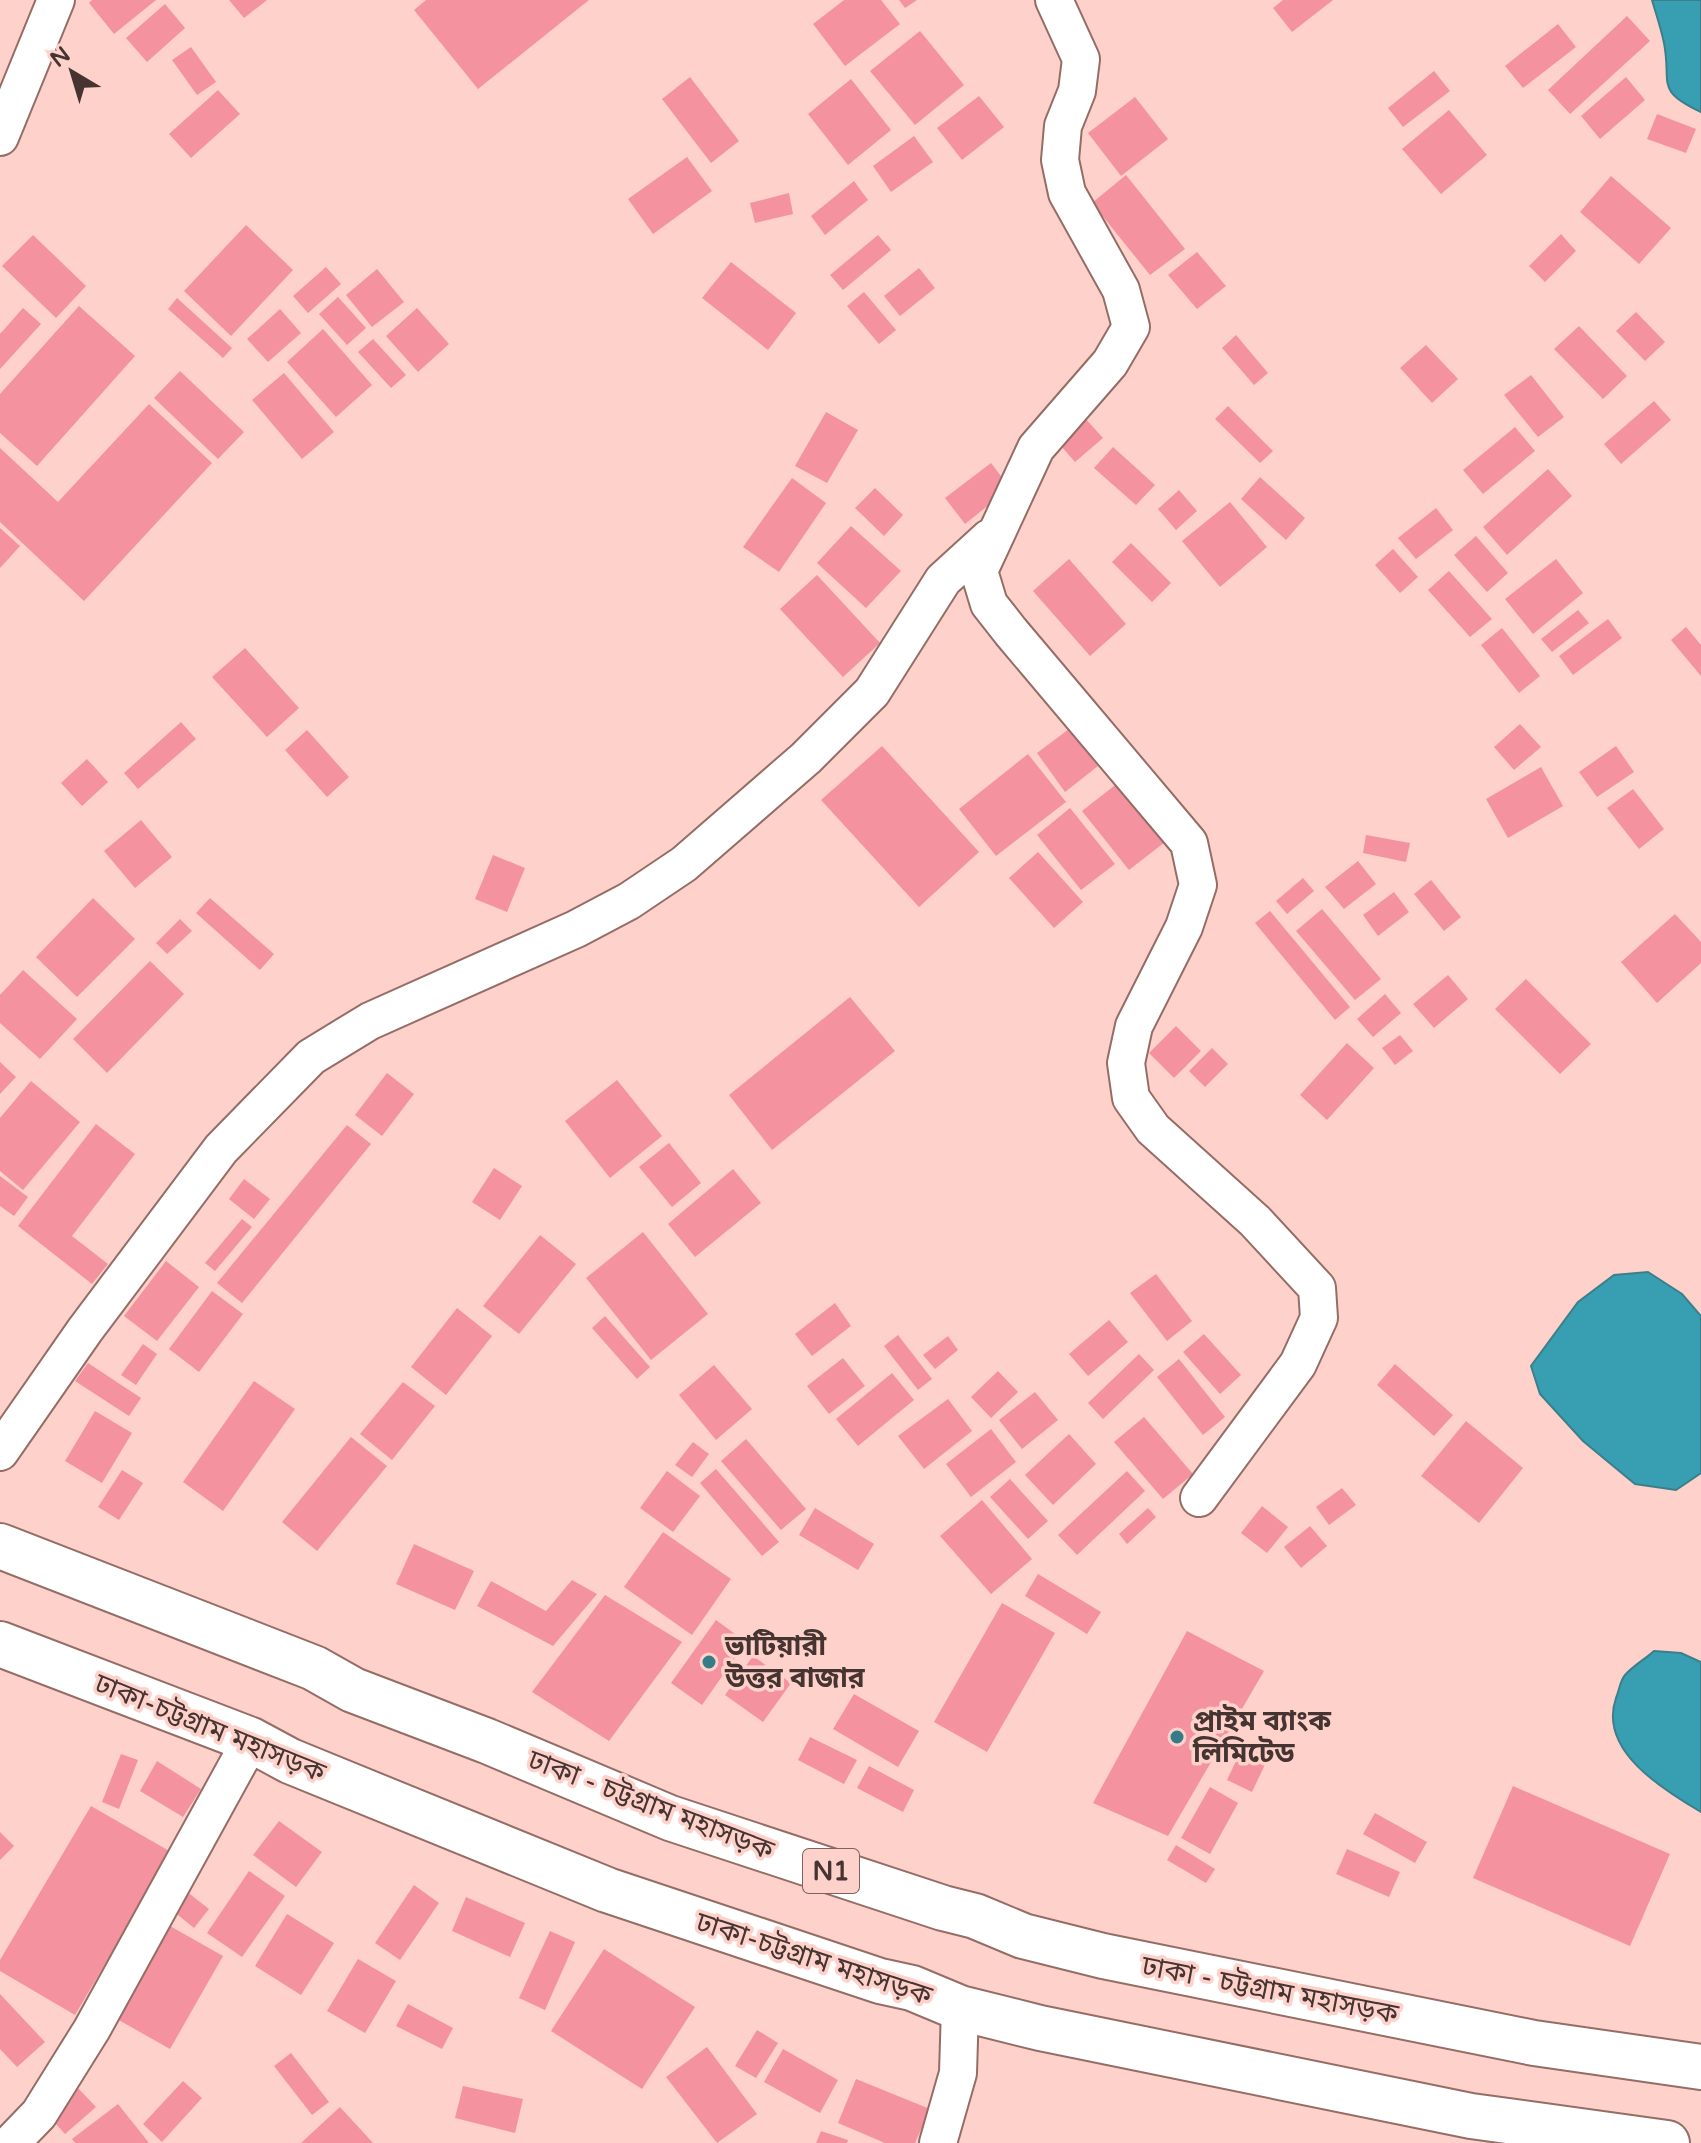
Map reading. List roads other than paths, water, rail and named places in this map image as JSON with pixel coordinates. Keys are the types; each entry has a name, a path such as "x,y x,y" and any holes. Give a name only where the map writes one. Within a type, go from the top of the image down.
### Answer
{"highway":[{"name":"ঢাকা - চট্টগ্রাম মহাসড়ক","path":"0,1546 314,1668 353,1690 487,1741 670,1818 975,1916 1023,1936 1103,1956 1534,2043 1701,2067"},
{"name":"ঢাকা-চট্টগ্রাম মহাসড়ক","path":"0,1644 251,1740 290,1761 607,1890 880,1981 912,1988 960,2008 1040,2028 1471,2116 1667,2143"}],"street":[{"path":"0,137 56,0"},
{"path":"1054,0 1081,59 1077,91 1063,126 1060,160 1067,193 1121,290 1131,327 1110,363 1036,448 979,571 989,604 1189,843 1198,885 1184,927 1134,1026 1126,1063 1131,1098 1153,1129 1255,1221 1317,1288 1319,1318 1298,1364 1199,1498"},
{"path":"0,1452 68,1353 221,1149 311,1057 370,1021 576,929 629,901 684,864 806,758 872,692 943,580 996,531"},
{"path":"11,2143 39,2114 92,2029 251,1740"},
{"path":"938,2143 958,2073 960,2008"}],"water":[{"path":"1652,0 1701,0 1701,112 1677,98 1668,85 1664,43"},
{"path":"1648,1272 1682,1294 1701,1316 1701,1473 1676,1490 1635,1484 1583,1441 1540,1394 1531,1366 1578,1302 1614,1275"},
{"path":"1654,1651 1681,1653 1701,1662 1701,1812 1652,1780 1625,1751 1616,1735 1613,1717 1622,1680"}],"place":[{"name":"ভাটিয়ারী উত্তর বাজার","path":"709,1662"},
{"name":"প্রাইম ব্যাংক লিমিটেড","path":"1177,1737"}]}
